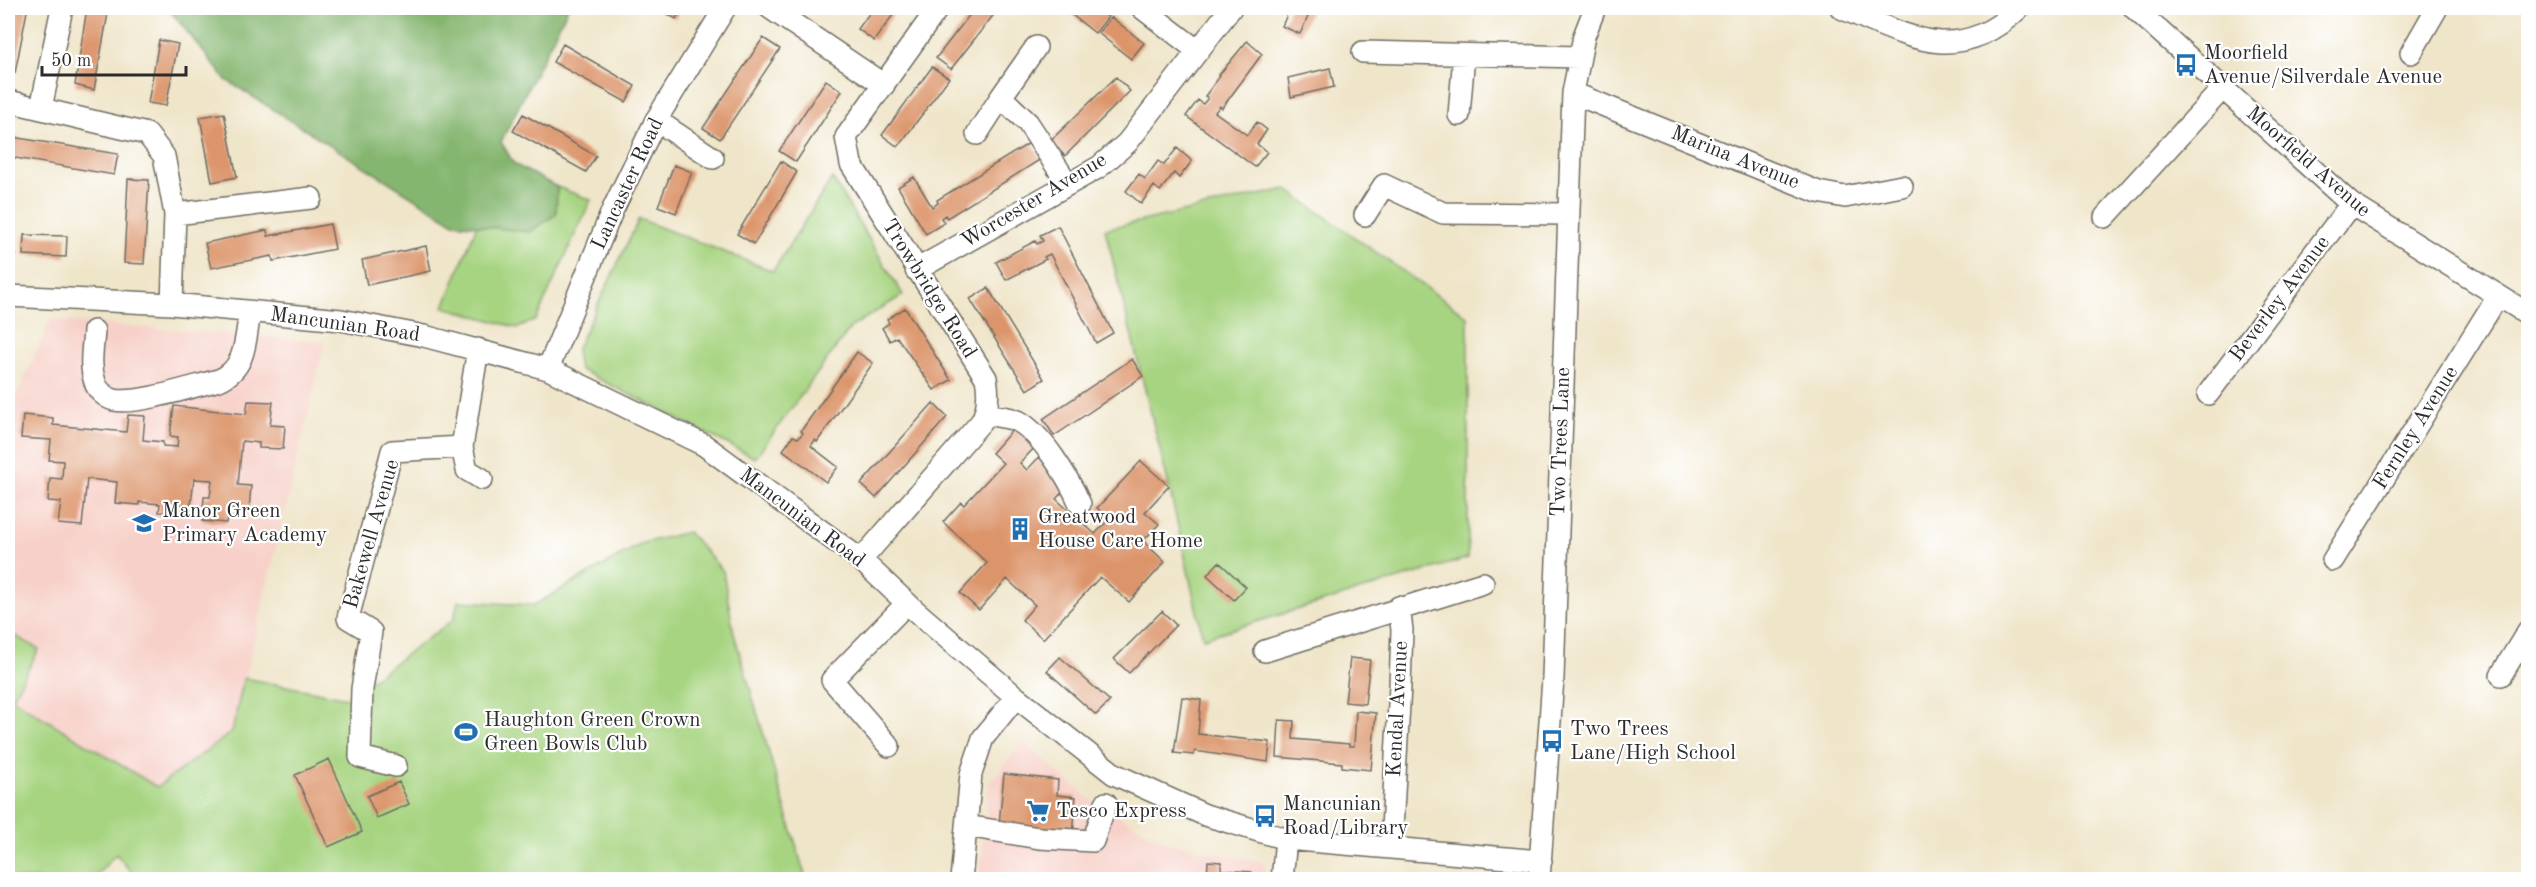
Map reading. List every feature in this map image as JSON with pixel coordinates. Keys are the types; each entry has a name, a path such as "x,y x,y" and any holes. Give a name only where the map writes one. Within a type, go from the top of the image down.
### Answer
{"street":[{"path":"41,108 62,8"},
{"name":"Lancaster Road","path":"548,369 613,209 656,120 725,8"},
{"path":"770,8 884,85"},
{"name":"Trowbridge Road","path":"938,8 846,137 851,164 986,378 989,395 986,414"},
{"path":"1142,8 1198,51"},
{"name":"Worcester Avenue","path":"916,270 1099,167 1127,143 1231,8"},
{"name":"Two Trees Lane","path":"1540,870 1553,678 1573,93 1579,57 1595,8"},
{"path":"1841,8 1916,39 1952,44 1980,36 2006,21 2019,8"},
{"name":"Moorfield Avenue","path":"2134,8 2351,204 2529,314"},
{"path":"2411,53 2437,8"},
{"path":"977,134 1036,47"},
{"path":"1364,52 1579,57"},
{"path":"1459,115 1464,55"},
{"path":"2105,217 2223,88"},
{"name":"Marina Avenue","path":"1573,93 1818,192 1845,197 1902,186"},
{"path":"1001,97 1028,123 1068,184"},
{"path":"8,100 147,134 164,156 175,214 172,304"},
{"path":"656,120 712,158"},
{"path":"1365,215 1384,184 1443,213 1568,214"},
{"path":"175,214 311,198"},
{"name":"Beverley Avenue","path":"2208,394 2351,204"},
{"name":"Mancunian Road","path":"8,296 172,304 340,320 424,336 548,369 704,446 861,560 1016,697 1114,774 1206,815 1286,838 1391,847 1540,870"},
{"name":"Fernley Avenue","path":"2333,560 2498,296"},
{"path":"94,331 91,365 95,383 100,392 113,400 132,400 219,380 231,375 241,358 250,312"},
{"path":"478,350 462,447 467,470 482,479"},
{"path":"861,560 986,414 1018,422 1039,440 1059,463 1080,504"},
{"name":"Bakewell Avenue","path":"396,766 360,757 362,689 371,632 348,618 392,451 462,447"},
{"path":"1265,651 1484,583"},
{"path":"889,746 832,680 907,603"},
{"name":"Kendal Avenue","path":"1391,847 1402,630 1399,608"},
{"path":"2501,675 2529,631"},
{"path":"961,879 971,774 983,738 1016,697"},
{"path":"966,826 1039,838 1093,841 1106,803"},
{"path":"1282,879 1286,838"}],"shaded area":[{"name":"Manor Green Primary Academy","path":"51,320 325,342 232,732 157,787 12,699 39,649 8,632 8,414"},
{"path":"1023,743 1095,803 1168,843 1265,863 1263,879 979,880 989,783"}],"green space":[{"path":"168,8 568,8 501,142 514,164 557,187 556,214 529,232 454,223 226,80"},
{"path":"832,178 903,295 851,327 755,458 579,369 576,350 639,219 773,271"},
{"path":"557,187 591,200 536,320 518,328 444,307 477,225 530,232 556,214"},
{"path":"1286,189 1468,317 1468,558 1203,638 1169,486 1105,229"},
{"path":"688,532 723,571 734,634 806,879 138,880 116,854 93,879 8,879 8,632 39,649 12,699 157,787 232,732 244,678 347,698 454,619 458,601 534,605 643,543"}],"building":[{"path":"8,8 26,8 27,11 15,73 8,71"},
{"path":"87,8 109,8 94,90 75,85"},
{"path":"657,8 682,8 676,19"},
{"path":"873,8 898,8 874,41 858,29"},
{"path":"975,8 999,8 951,69 936,58"},
{"path":"1063,8 1096,8 1108,17 1095,33"},
{"path":"1290,8 1312,8 1300,34 1282,26"},
{"path":"1111,17 1144,43 1131,59 1098,33"},
{"path":"763,38 780,49 720,139 703,128"},
{"path":"159,40 178,44 166,106 148,103"},
{"path":"1247,41 1262,54 1222,108 1220,106 1215,112 1247,135 1257,122 1267,130 1257,144 1267,152 1255,167 1186,116 1198,100 1203,104 1208,98 1205,96 1219,75"},
{"path":"563,44 635,86 626,102 553,62"},
{"path":"932,67 949,78 898,147 882,135"},
{"path":"1330,68 1334,87 1291,97 1288,78"},
{"path":"1116,77 1130,91 1065,156 1050,141"},
{"path":"826,80 842,91 796,162 779,151"},
{"path":"224,113 237,177 212,182 200,117"},
{"path":"523,114 596,156 586,172 513,131"},
{"path":"12,137 118,154 114,175 9,157"},
{"path":"1031,142 1041,159 947,218 945,215 941,218 944,223 926,234 898,187 914,177 932,207 938,203 937,200"},
{"path":"1177,148 1192,161 1179,178 1174,173 1160,191 1154,186 1141,204 1126,191 1139,174 1145,179 1158,161 1164,165"},
{"path":"781,161 797,172 754,244 737,234"},
{"path":"674,165 692,172 676,213 658,206"},
{"path":"128,179 149,180 144,264 124,263"},
{"path":"330,224 335,249 273,261 272,256 211,268 205,243 267,230 268,236"},
{"path":"1058,226 1113,333 1096,343 1050,254 1044,257 1046,259 1006,280 996,262 1035,241 1037,244 1043,241 1040,235"},
{"path":"24,235 67,236 66,257 23,255"},
{"path":"8,236 13,236 15,255 8,256"},
{"path":"426,246 431,271 367,285 362,260"},
{"path":"988,288 1044,379 1027,390 970,299"},
{"path":"905,308 951,380 934,390 897,337 890,341 882,328 889,323 887,319"},
{"path":"857,352 873,363 817,442 815,440 811,446 838,467 826,482 783,450 793,436 798,438 803,433 801,431"},
{"path":"1132,359 1143,376 1054,436 1043,419"},
{"name":"Manor Green Primary Academy","path":"248,401 273,402 270,425 285,426 283,449 259,448 259,443 242,441 238,485 251,486 249,510 228,508 226,523 202,521 204,497 210,497 212,480 194,479 190,513 159,512 160,504 115,503 117,482 87,479 82,526 58,524 61,502 48,501 50,478 62,479 63,461 49,460 51,440 21,438 23,415 53,418 53,425 126,432 128,415 145,416 143,440 163,442 163,446 177,447 178,437 170,436 174,406 246,414"},
{"path":"933,403 947,417 876,498 861,484"},
{"name":"Greatwood House Care Home","path":"1014,428 1035,447 1020,463 1027,470 1039,457 1063,480 1065,489 1056,499 1095,534 1109,519 1097,508 1141,461 1169,486 1145,512 1159,524 1143,541 1165,562 1129,602 1100,577 1043,639 1022,620 1035,605 1007,579 979,610 960,593 987,563 943,522 961,502 964,505 1003,463 992,453"},
{"path":"1219,562 1246,587 1234,600 1207,575"},
{"path":"1162,611 1176,625 1129,673 1114,659"},
{"path":"1060,657 1110,701 1096,715 1047,671"},
{"path":"1350,658 1370,660 1365,704 1345,702"},
{"path":"1182,697 1201,700 1198,734 1270,742 1268,762 1195,751 1194,755 1174,753"},
{"path":"1356,711 1376,713 1371,770 1342,767 1342,763 1277,757 1279,720 1294,721 1293,739 1354,746"},
{"path":"329,759 362,832 328,847 295,775"},
{"name":"Tesco Express","path":"1004,774 1058,780 1057,795 1076,797 1073,837 999,824"},
{"path":"399,782 409,804 377,818 367,796"},
{"path":"1208,861 1221,862 1221,870 1251,872 1250,879 1207,879"}],"place":[{"name":"Moorfield Avenue/Silverdale Avenue","path":"2186,65"},
{"name":"Manor Green Primary Academy","path":"144,523"},
{"name":"Greatwood House Care Home","path":"1020,529"},
{"name":"Haughton Green Crown Green Bowls Club","path":"466,732"},
{"name":"Two Trees Lane/High School","path":"1552,741"},
{"name":"Tesco Express","path":"1038,811"},
{"name":"Mancunian Road/Library","path":"1265,816"}]}
